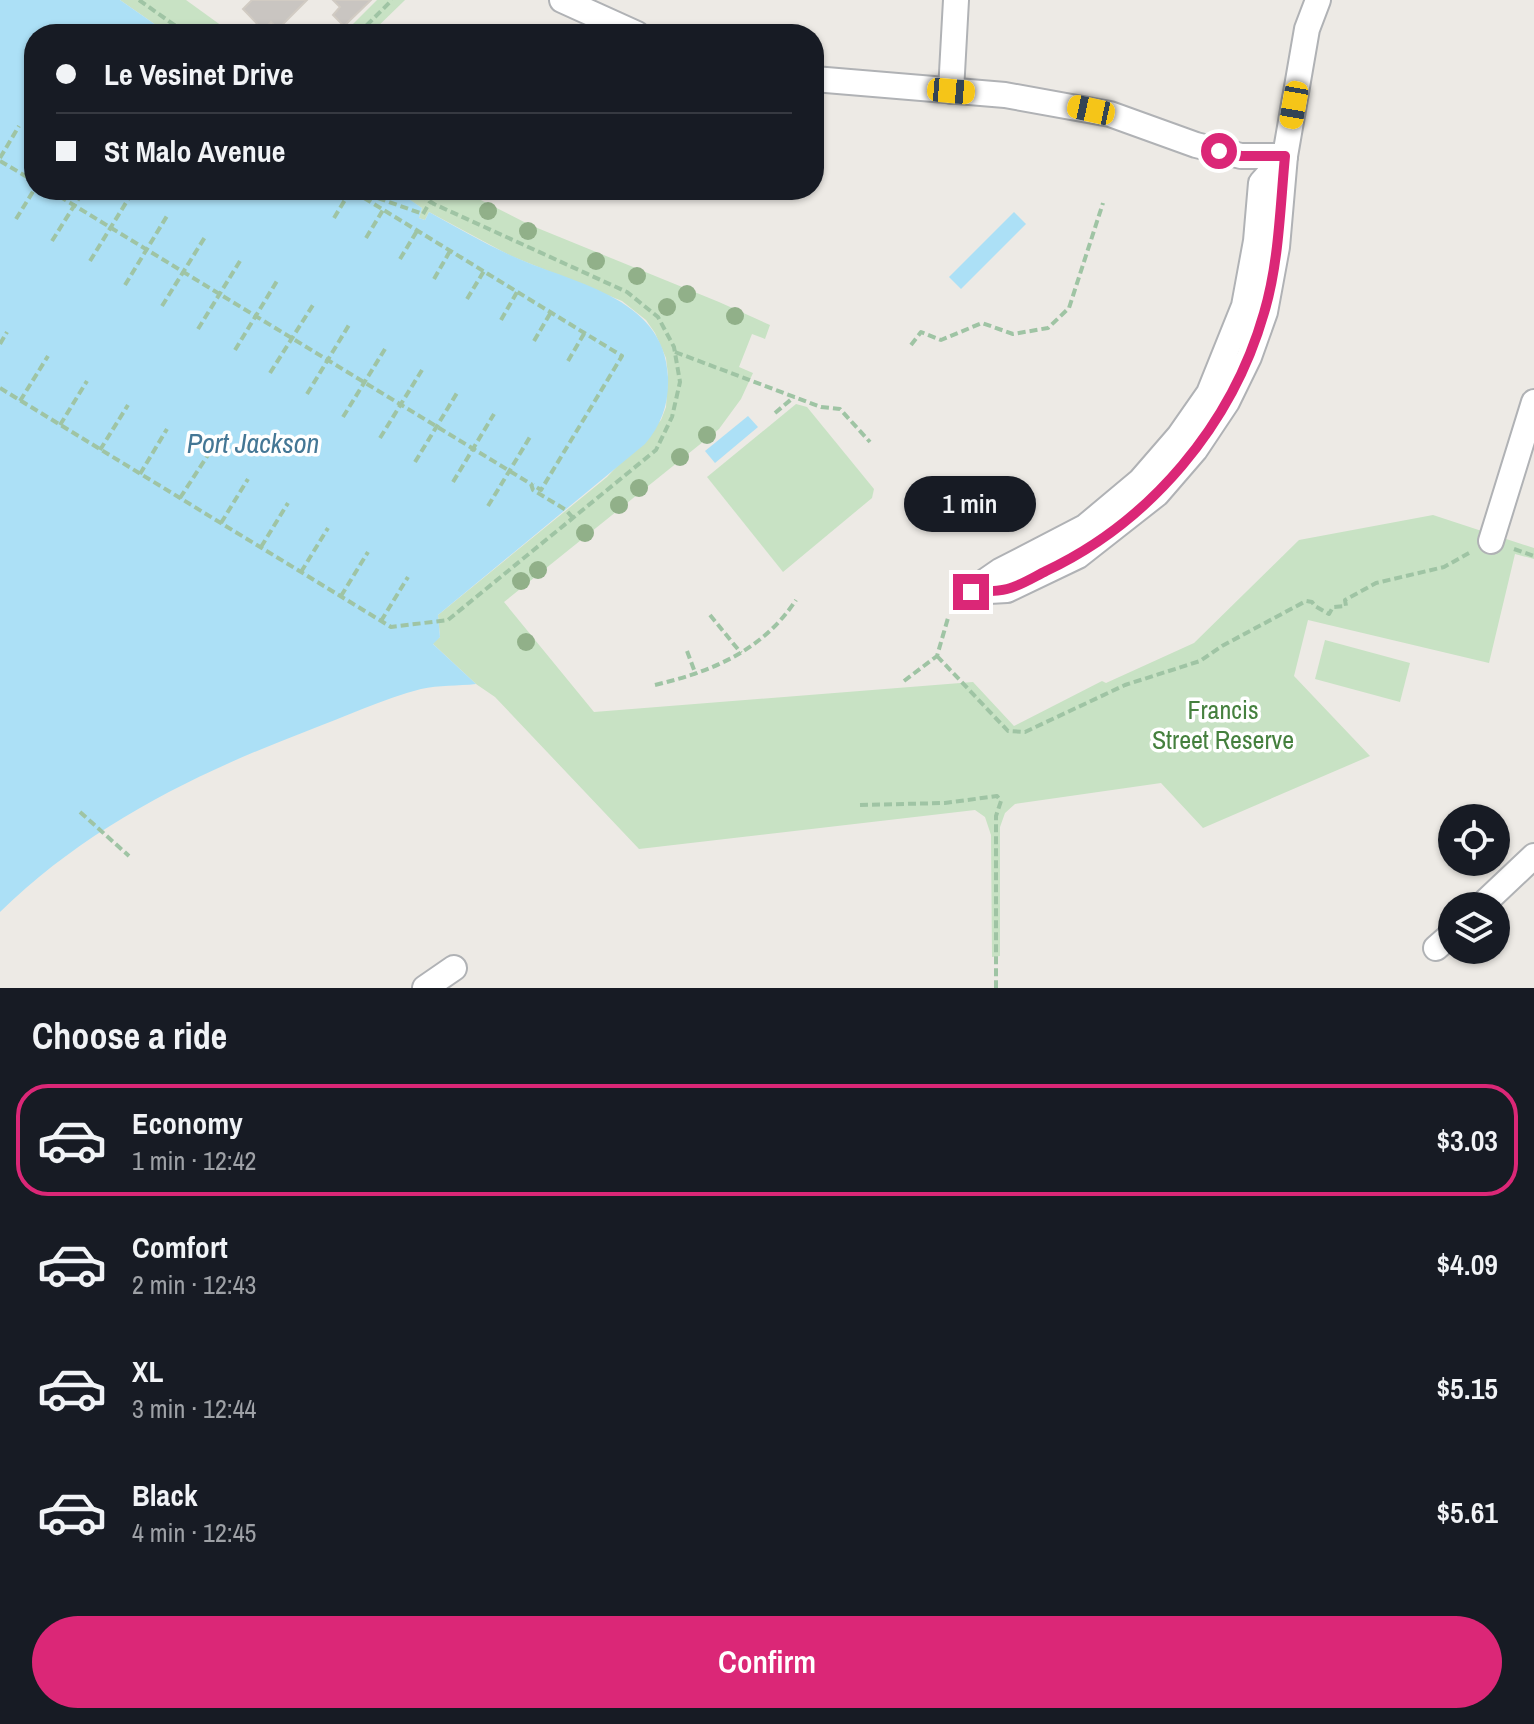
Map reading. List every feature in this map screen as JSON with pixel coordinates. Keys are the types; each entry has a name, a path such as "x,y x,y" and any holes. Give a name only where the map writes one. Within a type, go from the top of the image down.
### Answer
{"street":[{"path":"562,0 615,24"},
{"path":"951,91 956,0"},
{"path":"1285,156 1261,183 1256,241 1244,306 1209,393 1179,436 1140,481 1085,527 1000,571 971,592 1007,590 1078,556 1157,494 1195,450 1227,402 1249,357 1265,312 1277,247 1285,156 1307,29 1318,0"},
{"path":"824,80 1005,95 1110,114 1196,145 1241,156 1285,156"},
{"path":"1491,541 1534,402"},
{"path":"1496,892 1534,856"},
{"path":"425,988 454,968"}],"path":[{"path":"139,0 173,24"},
{"path":"368,24 392,0"},
{"path":"19,126 0,159 24,175"},
{"path":"16,219 28,200"},
{"path":"65,200 510,471 573,518"},
{"path":"52,241 78,200"},
{"path":"90,261 128,200"},
{"path":"334,218 345,200"},
{"path":"384,200 423,214 431,202"},
{"path":"0,388 381,621 394,627 448,620 656,450 672,417 680,382 675,352 658,317 627,292 428,200"},
{"path":"369,201 622,356 541,490 532,487"},
{"path":"911,345 921,332 941,340 982,323 1013,334 1048,328 1069,308 1103,203"},
{"path":"366,238 383,210"},
{"path":"125,285 167,216"},
{"path":"400,259 417,231"},
{"path":"162,306 205,237"},
{"path":"434,279 450,251"},
{"path":"198,329 240,261"},
{"path":"467,299 484,271"},
{"path":"235,350 277,281"},
{"path":"501,320 517,292"},
{"path":"270,373 313,305"},
{"path":"534,341 551,312"},
{"path":"307,394 349,325"},
{"path":"0,344 7,332"},
{"path":"568,361 585,332"},
{"path":"343,417 385,349"},
{"path":"675,352 821,407 840,409 870,442"},
{"path":"20,401 48,356"},
{"path":"380,438 422,370"},
{"path":"60,425 87,381"},
{"path":"415,462 457,393"},
{"path":"775,413 794,397"},
{"path":"100,450 128,405"},
{"path":"453,482 494,414"},
{"path":"140,474 167,429"},
{"path":"488,506 530,437"},
{"path":"180,498 208,455"},
{"path":"221,523 248,479"},
{"path":"261,547 288,503"},
{"path":"301,572 328,528"},
{"path":"937,656 1008,731 1025,732 1125,685 1200,661 1306,601 1329,614 1333,607 1346,606 1345,600 1376,583 1444,567 1491,541"},
{"path":"341,596 368,552"},
{"path":"381,621 408,577"},
{"path":"655,685 696,675 741,653 780,624 796,600"},
{"path":"710,615 741,653"},
{"path":"904,681 937,656 948,618"},
{"path":"687,651 696,675"},
{"path":"860,805 945,803 997,796 1001,804 996,816 996,988"},
{"path":"80,812 129,856"}],"green space":[{"path":"120,0 186,0 219,24 155,24"},
{"path":"377,0 405,0 380,24 353,24"},
{"name":"Francis Street Reserve","path":"409,200 481,200 530,225 770,325 765,339 752,334 739,367 753,373 741,399 719,429 504,602 594,712 973,682 1014,726 1102,681 1106,683 1194,643 1299,540 1433,515 1534,548 1534,559 1515,554 1489,663 1308,620 1294,676 1370,756 1203,828 1161,783 1015,804 1005,813 1000,827 1000,956 992,957 991,835 985,817 975,810 639,849 495,697 476,684 432,643 440,637 438,615 607,477 661,420 666,407 666,358 646,320 622,301 511,256 429,212 425,220 419,218 422,208"},
{"path":"796,404 807,407 874,489 872,498 783,572 707,477"},
{"path":"1325,640 1410,663 1400,702 1315,679"}],"water":[{"name":"Port Jackson","path":"0,0 120,0 155,24 24,24 24,200 410,200 422,208 419,218 425,220 429,212 500,250 585,284 632,310 650,327 663,349 668,377 667,396 656,429 645,444 438,615 440,637 433,644 476,684 421,689 392,698 224,765 106,829 69,854 0,912"},
{"path":"1014,212 1026,224 961,289 949,277"},
{"path":"748,416 758,427 715,463 705,451"}],"building":[{"path":"252,0 307,0 283,24 257,24 243,9"},
{"path":"333,0 371,0 346,24 333,15 340,7"}],"route":[{"path":"971,592 1007,590 1078,556 1157,494 1195,450 1227,402 1249,357 1265,312 1277,247 1285,156 1241,156 1219,151"}]}
